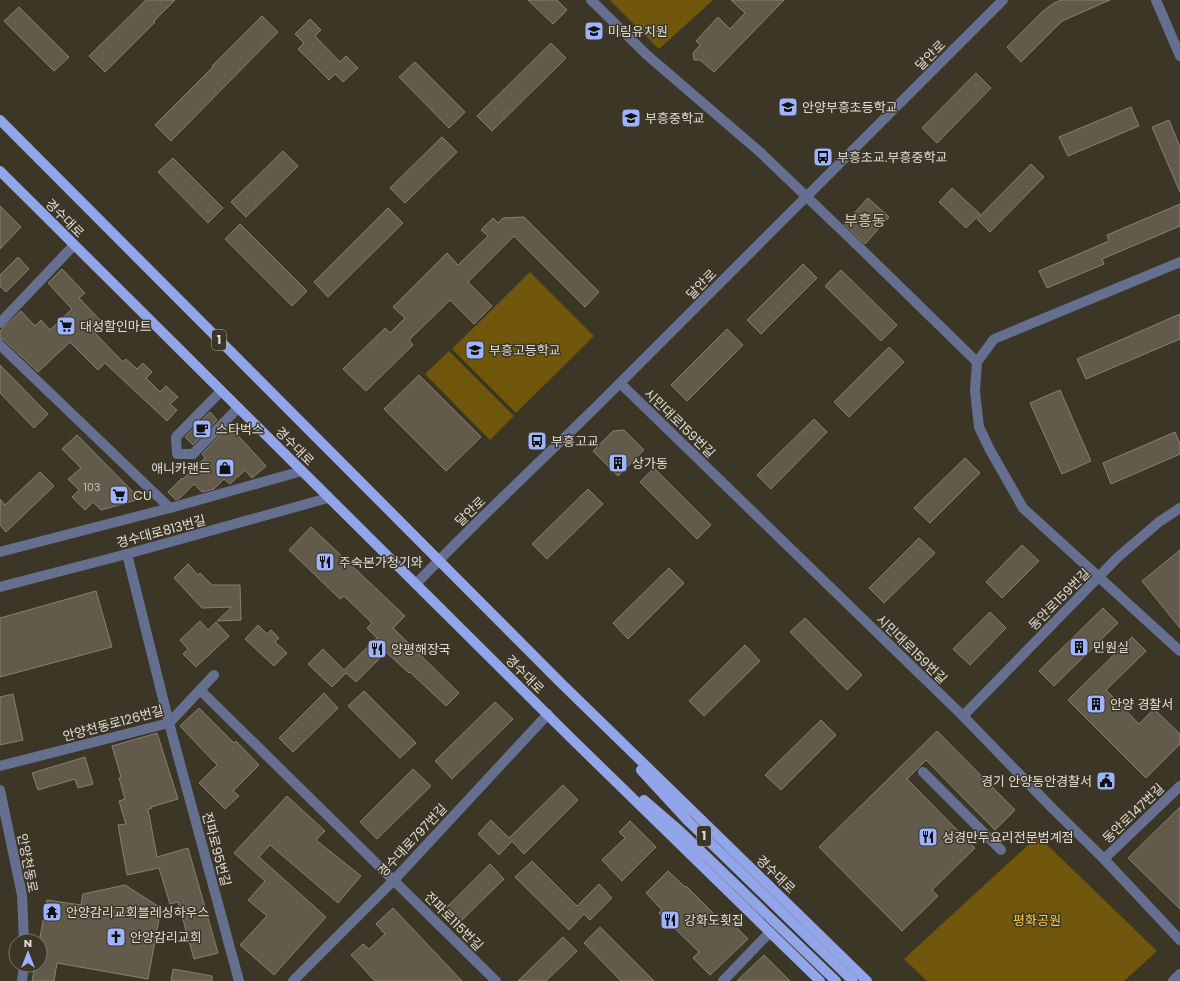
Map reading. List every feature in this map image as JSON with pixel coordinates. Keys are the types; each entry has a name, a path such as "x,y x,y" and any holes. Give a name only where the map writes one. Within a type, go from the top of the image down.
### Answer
{"main road":[{"name":"경수대로","path":"0,120 563,685 867,981"},
{"name":"경수대로","path":"0,171 328,498 820,981"},
{"name":"경수대로","path":"563,685 688,821 853,981"},
{"name":"경수대로","path":"572,739 680,831 836,981"}],"street":[{"path":"591,0 647,55 761,153 977,362"},
{"name":"달안로","path":"416,584 842,163 1002,0"},
{"path":"1156,0 1180,56"},
{"path":"0,323 74,245"},
{"path":"1180,262 994,339 977,362 975,391 979,427 1006,480 1023,508 1180,651"},
{"name":"경수대로813번길","path":"0,345 170,508"},
{"name":"시민대로159번길","path":"620,383 963,716 1052,808 1104,859 1180,940"},
{"path":"221,391 176,437 177,454 193,454 238,408"},
{"name":"경수대로813번길","path":"0,552 170,508 302,471"},
{"name":"경수대로813번길","path":"0,587 128,554 328,498"},
{"name":"동안로159번길","path":"963,716 1118,557 1159,522 1180,508"},
{"name":"전파로95번길","path":"128,554 169,723 239,981"},
{"name":"안양천동로126번길","path":"0,766 169,723 214,675"},
{"name":"전파로115번길","path":"200,690 496,981"},
{"name":"경수대로797번길","path":"293,981 394,880 548,714"},
{"path":"923,772 1001,850"},
{"name":"동안로147번길","path":"1104,859 1180,786"},
{"name":"안양천동로","path":"0,790 22,895 24,933"},
{"path":"723,981 770,932"},
{"path":"1173,981 1180,974"}],"green space":[{"path":"610,0 713,0 659,49"},
{"path":"530,272 594,336 516,413 452,349"},
{"path":"449,351 514,416 490,440 425,374"},
{"name":"평화공원","path":"1038,836 1157,951 1124,981 927,981 904,959"}],"building":[{"path":"146,0 175,0 105,72 89,56"},
{"path":"528,0 557,0 567,10 553,24"},
{"path":"731,0 784,0 714,72 700,60 694,60 693,53 700,45 696,41 718,17 730,29 745,13"},
{"path":"1061,0 1110,0 1062,21 1021,62 1007,47 1043,11"},
{"path":"19,7 69,57 54,71 4,21"},
{"path":"262,16 278,32 171,141 155,125"},
{"path":"310,19 321,30 315,36 340,62 346,56 358,68 343,82 335,74 329,80 298,49 304,43 295,34"},
{"path":"551,43 566,58 492,131 477,116"},
{"path":"415,62 465,112 449,128 399,77"},
{"path":"976,73 991,88 937,143 922,128"},
{"path":"1131,107 1139,126 1068,156 1059,137"},
{"path":"1169,120 1180,147 1180,192 1152,127"},
{"path":"442,137 457,152 405,203 390,188"},
{"path":"283,151 298,166 246,217 231,202"},
{"path":"173,158 223,208 208,223 158,172"},
{"path":"1031,164 1044,177 990,232 977,219"},
{"path":"952,188 980,214 966,228 939,202"},
{"path":"868,198 889,217 865,244 844,224"},
{"path":"1180,204 1180,226 1102,259 1104,264 1047,288 1039,271 1109,241 1107,235"},
{"path":"0,206 21,227 0,249"},
{"path":"388,208 403,223 328,297 314,282"},
{"path":"524,217 599,292 585,307 514,236 468,282 492,306 474,324 450,300 409,340 413,345 366,391 343,369 385,328 390,333 405,318 393,307 447,253 458,265 488,236 481,230 493,218 498,223 503,218"},
{"path":"240,224 307,291 292,306 225,239"},
{"path":"18,257 29,269 6,292 0,286 0,275"},
{"path":"803,264 817,278 761,334 747,320"},
{"path":"62,269 85,293 79,298 101,321 92,330 123,362 126,359 137,369 143,363 152,372 146,378 160,392 166,386 178,397 170,404 177,410 167,421 105,363 98,370 70,342 38,372 4,340 0,339 0,331 21,311 35,326 41,320 50,330 72,309 48,283"},
{"path":"841,270 897,325 881,341 825,286"},
{"path":"1180,314 1180,339 1086,379 1077,359"},
{"path":"727,329 743,345 687,401 671,385"},
{"path":"889,347 904,362 849,417 834,402"},
{"path":"0,365 48,414 34,428 0,393"},
{"path":"419,375 481,437 446,471 384,409"},
{"path":"1060,390 1091,461 1062,474 1030,403"},
{"name":"스타벅스","path":"210,412 217,420 193,445 185,437"},
{"path":"814,419 827,432 771,489 757,475"},
{"path":"231,428 266,466 252,478 245,470 230,484 224,479 214,489 202,492 194,484 176,500 168,492 205,458 202,454 226,429 228,431"},
{"name":"상가동","path":"624,430 644,450 618,476 593,451 613,431"},
{"path":"1175,432 1180,444 1180,454 1111,484 1103,463"},
{"path":"77,435 140,499 101,510 93,502 85,510 72,497 79,490 68,479 81,468 62,449"},
{"path":"965,458 980,473 930,523 914,508"},
{"path":"654,468 711,525 697,539 640,482"},
{"path":"40,472 54,486 6,532 0,525 0,499 5,505"},
{"path":"588,489 603,504 547,559 532,544"},
{"path":"311,527 405,616 393,628 459,693 446,706 386,652 356,682 346,673 332,687 308,664 323,649 344,670 377,638 367,628 372,623 344,596 340,599 289,550"},
{"path":"919,538 935,553 884,603 869,588"},
{"path":"1022,545 1039,561 1002,598 986,582"},
{"path":"1180,550 1180,628 1142,581"},
{"path":"188,564 198,575 200,573 212,585 240,585 241,620 217,621 232,607 202,608 174,578"},
{"path":"669,568 684,583 628,639 613,623"},
{"path":"96,591 112,647 0,677 0,618"},
{"name":"민원실","path":"1103,608 1118,623 1054,686 1039,671"},
{"path":"990,612 1006,628 970,665 953,649"},
{"path":"805,618 862,675 847,690 790,632"},
{"path":"200,621 208,630 216,622 229,636 196,667 183,654 188,649 180,640"},
{"path":"258,625 267,634 271,630 279,638 275,642 287,653 274,666 245,639"},
{"name":"안양 경찰서","path":"1132,637 1146,651 1106,690 1139,724 1154,709 1180,734 1180,744 1146,778 1068,700"},
{"path":"745,645 760,661 704,716 689,701"},
{"path":"364,691 416,743 400,758 348,706"},
{"path":"324,693 338,708 293,752 279,738"},
{"path":"13,694 23,740 0,745 0,697"},
{"path":"495,702 513,719 452,779 435,761"},
{"path":"199,708 234,743 236,741 259,765 233,791 239,796 225,809 199,783 217,765 180,726"},
{"path":"821,720 836,735 781,790 765,775"},
{"path":"937,731 1015,810 995,830 926,760 907,779 975,848 932,890 938,896 902,931 819,847"},
{"path":"157,733 178,799 148,809 157,857 188,848 218,953 194,959 178,902 170,904 159,868 127,875 118,825 126,824 119,801 125,799 119,778 121,777 112,746"},
{"path":"85,757 93,784 78,788 75,779 38,790 32,773"},
{"path":"413,769 431,786 377,839 360,822"},
{"path":"563,785 578,800 524,854 512,841 499,855 478,834 491,820 509,838"},
{"path":"287,796 325,831 316,840 361,876 338,903 270,845 259,857 326,917 274,975 240,945 267,916 248,900 265,881 234,853"},
{"path":"1180,807 1180,909 1128,858"},
{"path":"630,821 656,847 622,881 602,860 625,838 619,832"},
{"path":"532,861 577,906 599,884 612,898 590,920 584,914 569,930 515,877"},
{"path":"490,864 504,879 461,921 447,907"},
{"path":"668,871 685,887 686,886 726,926 731,922 748,939 710,975 693,958 699,952 659,913 662,910 646,893"},
{"name":"안양감리교회","path":"125,885 161,908 148,979 57,963 54,981 32,981 34,973 48,973 48,933 41,933 47,900 81,905 83,894"},
{"path":"393,908 462,981 375,981 351,955 363,944 369,949 385,934 376,924"},
{"path":"600,927 654,981 621,981 584,943"},
{"path":"563,937 577,951 546,981 518,981"},
{"path":"764,955 790,981 737,981"},
{"path":"173,969 212,976 212,981 171,981"}],"place":[{"name":"미림유치원","path":"594,31"},
{"name":"안양부흥초등학교","path":"788,107"},
{"name":"부흥중학교","path":"631,118"},
{"name":"부흥초교.부흥중학교","path":"823,157"},
{"name":"대성할인마트","path":"66,326"},
{"name":"부흥고등학교","path":"475,350"},
{"name":"스타벅스","path":"202,429"},
{"name":"부흥고교","path":"537,441"},
{"name":"상가동","path":"618,463"},
{"name":"애니카랜드","path":"225,468"},
{"name":"CU","path":"119,495"},
{"name":"주숙본가청기와","path":"325,562"},
{"name":"민원실","path":"1079,647"},
{"name":"양평해장국","path":"377,649"},
{"name":"안양 경찰서","path":"1096,704"},
{"name":"경기 안양동안경찰서","path":"1106,781"},
{"name":"성경만두요리전문범계점","path":"928,837"},
{"name":"안양감리교회블레싱하우스","path":"52,912"},
{"name":"강화도횟집","path":"670,920"},
{"name":"안양감리교회","path":"116,937"}],"district":[{"name":"부흥동","path":"865,221"}]}
